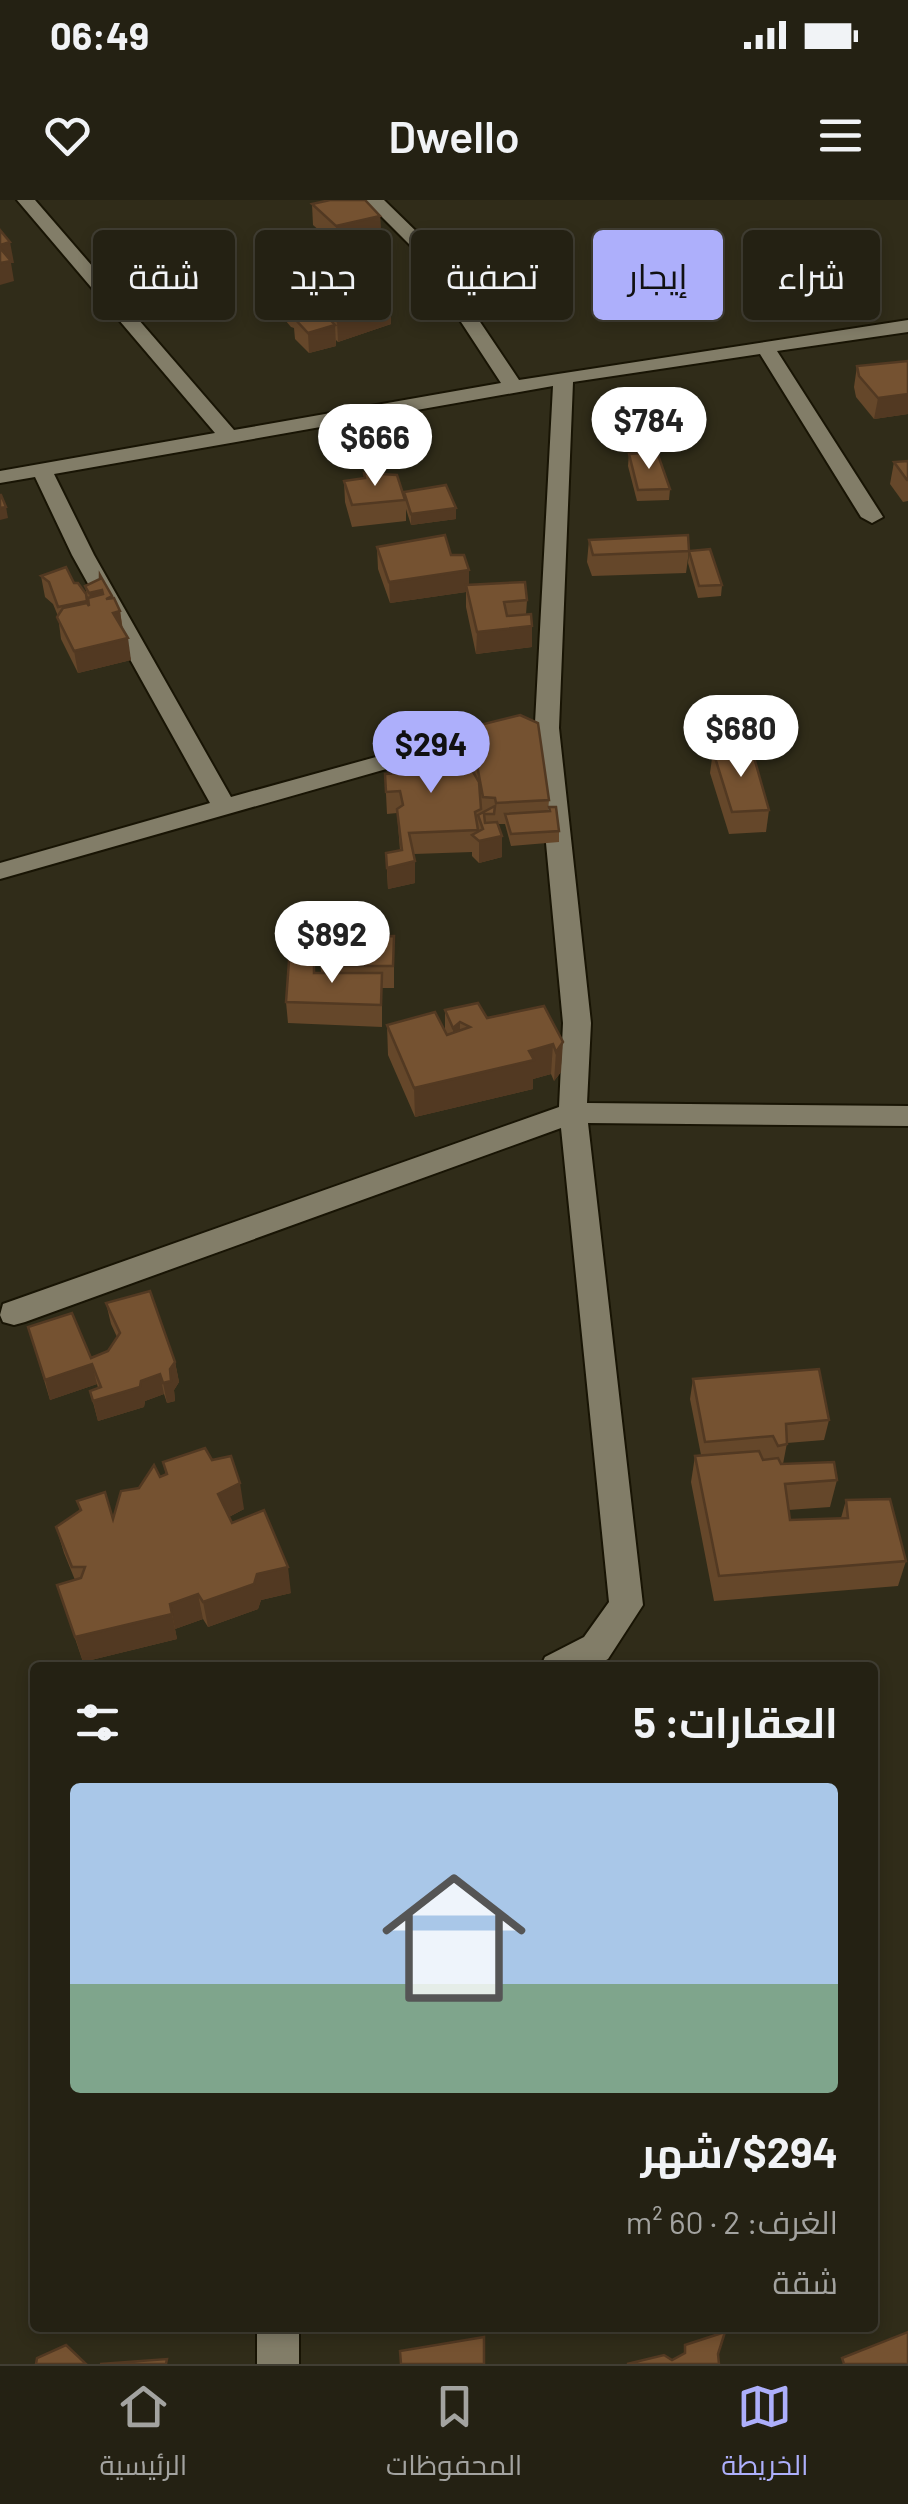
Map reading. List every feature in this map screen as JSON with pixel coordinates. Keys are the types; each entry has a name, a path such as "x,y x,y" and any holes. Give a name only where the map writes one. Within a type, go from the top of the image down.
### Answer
{"street":[{"path":"26,200 229,437"},
{"path":"374,200 419,244 514,387"},
{"path":"0,477 563,378 908,326"},
{"path":"764,346 872,517"},
{"path":"563,378 546,728 578,1023 573,1113 626,1605 596,1648 569,1662"},
{"path":"42,470 83,555 159,684 224,807"},
{"path":"0,871 424,751 546,728"},
{"path":"14,1313 573,1113 908,1116"},
{"path":"278,2332 278,2364"}],"building":[{"path":"365,200 380,216 336,226 312,204"},
{"path":"0,230 10,242 0,245"},
{"path":"0,248 11,261 0,263"},
{"path":"296,320 330,320 335,325 308,333"},
{"path":"908,361 908,394 878,398 859,376 857,366"},
{"path":"657,452 670,489 638,490 629,454"},
{"path":"908,461 908,480 907,480 894,462"},
{"path":"364,473 397,475 405,500 352,505 344,481 365,478"},
{"path":"446,485 456,508 411,514 404,492"},
{"path":"445,535 451,555 464,555 469,570 389,582 377,547"},
{"path":"688,535 689,551 593,555 589,540"},
{"path":"710,549 722,585 699,586 689,551"},
{"path":"66,567 87,601 58,607 49,582 41,576"},
{"path":"100,575 112,596 106,599 114,598 120,611 113,613 128,638 74,651 57,617 63,608 87,603 89,606 88,598 103,594 102,590 89,593 85,586 100,579"},
{"path":"525,582 527,600 504,602 507,616 531,614 532,626 477,632 466,585"},
{"path":"520,715 538,723 549,800 496,803 495,798 483,797 477,765 467,765 465,753 436,752 436,736"},
{"path":"430,740 433,757 459,757 462,768 472,770 479,782 481,809 475,812 478,830 409,833 415,861 387,868 386,853 402,850 397,809 403,805 400,791 386,792 385,774 412,772 409,764 392,767 391,748"},
{"path":"751,747 769,810 732,812 713,751"},
{"path":"495,806 494,814 484,814 485,823 497,822 502,836 479,841 472,835 483,829 478,815"},
{"path":"549,807 556,807 559,831 511,834 505,814 550,811"},
{"path":"394,936 393,966 321,966 319,938"},
{"path":"289,961 314,961 314,973 382,973 381,1005 286,1002"},
{"path":"478,1003 487,1018 544,1006 563,1042 556,1052 553,1044 529,1051 534,1060 414,1088 387,1025 435,1012 447,1035 470,1027 460,1022 453,1028 445,1010"},
{"path":"150,1291 175,1362 170,1369 171,1381 163,1383 160,1374 141,1381 140,1387 93,1401 90,1391 101,1387 92,1364 45,1380 28,1327 72,1313 91,1358 108,1351 120,1333 106,1303"},
{"path":"819,1369 829,1420 786,1424 787,1444 778,1446 773,1436 705,1442 693,1379"},
{"path":"205,1448 212,1460 231,1456 240,1483 218,1494 232,1523 264,1510 288,1567 257,1574 254,1584 203,1602 198,1594 170,1604 172,1614 75,1637 57,1585 81,1578 85,1567 72,1567 56,1527 81,1510 77,1501 105,1492 113,1519 121,1491 139,1488 154,1465 160,1477 167,1474 163,1462"},
{"path":"759,1451 763,1460 778,1458 781,1464 834,1462 837,1480 785,1484 790,1520 848,1518 846,1500 890,1499 906,1561 719,1576 695,1456"},
{"path":"725,2332 719,2364 627,2364 664,2355 672,2360 685,2353 685,2345"},
{"path":"908,2332 908,2364 844,2364 842,2358"},
{"path":"484,2337 484,2364 401,2364 400,2351"},
{"path":"66,2345 86,2364 36,2364 37,2358"},
{"path":"167,2359 166,2364 100,2364"}]}
